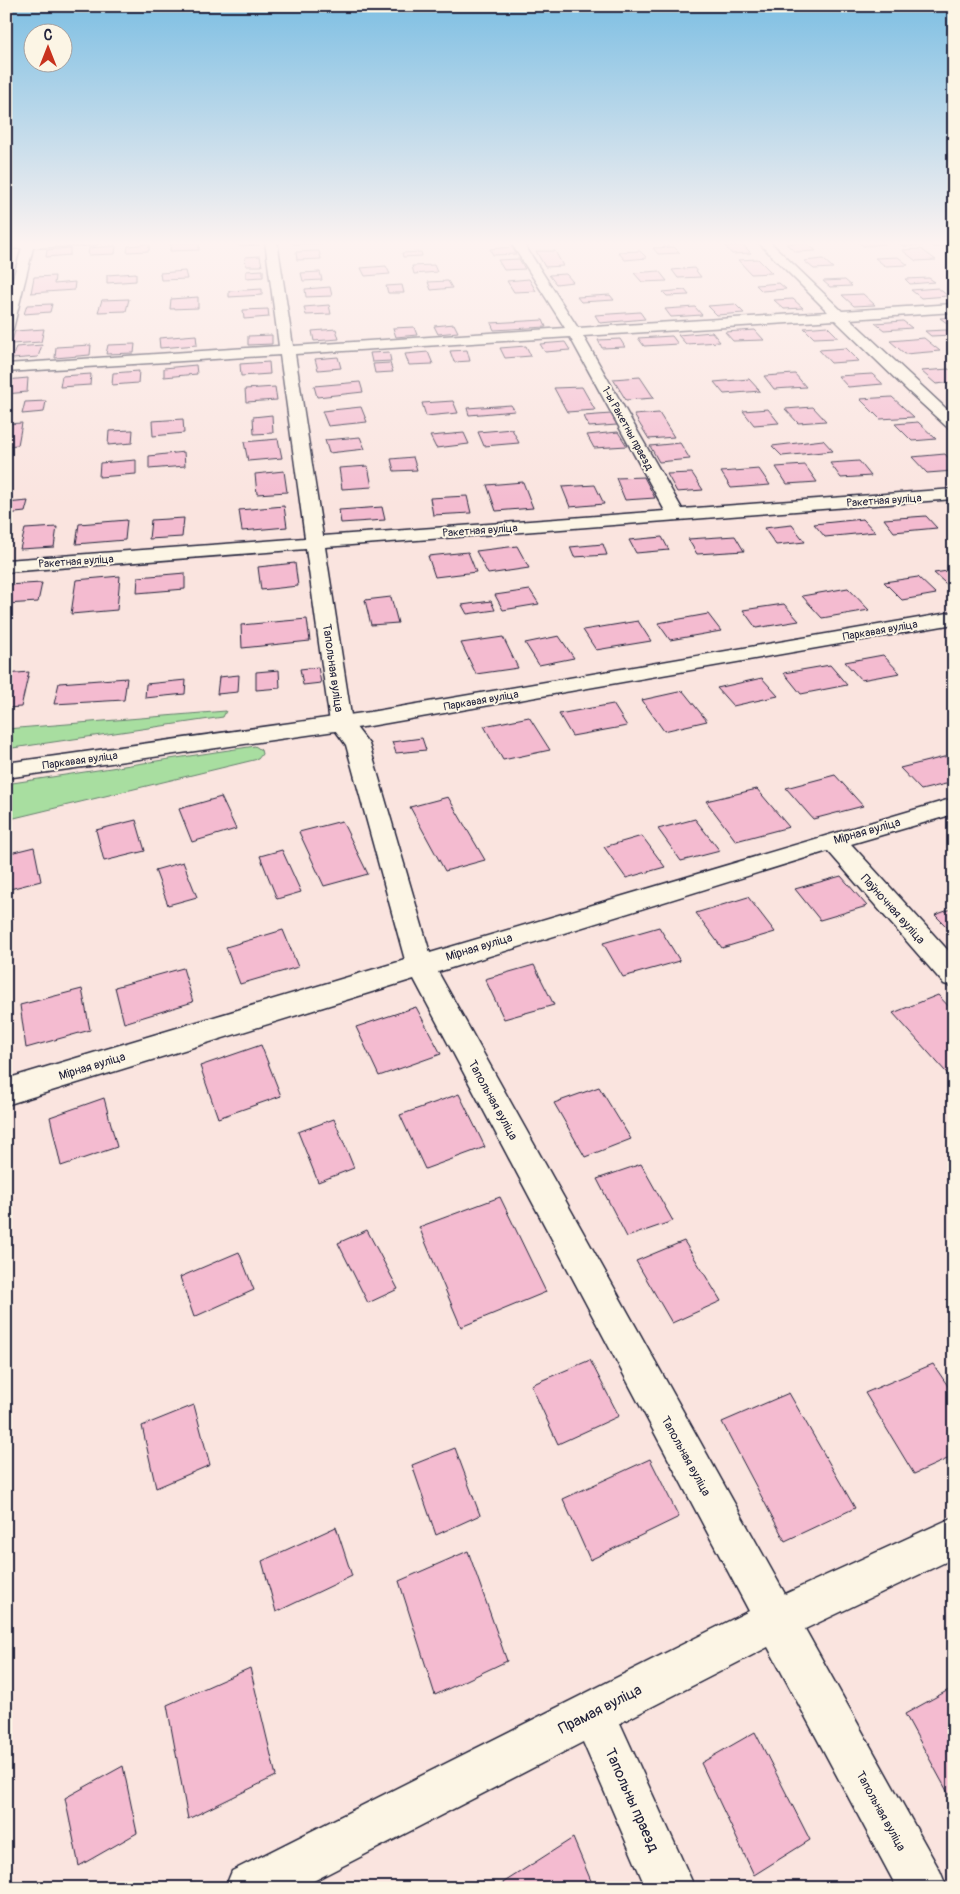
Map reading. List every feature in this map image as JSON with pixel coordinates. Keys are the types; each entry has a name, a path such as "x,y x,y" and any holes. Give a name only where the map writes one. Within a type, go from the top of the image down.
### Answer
{"street":[{"name":"Тапольная вуліца","path":"284,329 341,722 357,744 420,965 923,1888"},
{"name":"1-ы Ракетны праезд","path":"572,329 676,515"},
{"path":"6,368 615,329"},
{"path":"853,329 914,390 954,425"},
{"name":"Ракетная вуліца","path":"6,566 954,494"},
{"name":"Паркавая вуліца","path":"6,771 341,722 370,720 954,618"},
{"name":"Мірная вуліца","path":"6,1092 832,840 954,806"},
{"name":"Паўночная вуліца","path":"832,840 954,976"},
{"name":"Прамая вуліца","path":"249,1888 776,1620 954,1537"},
{"name":"Тапольны праезд","path":"593,1713 671,1888"}],"green space":[{"path":"226,711 223,717 6,749 6,729"},
{"path":"255,746 261,750 262,754 258,759 6,820 6,784"}],"building":[{"path":"44,329 41,342 11,344 15,331"},
{"path":"336,329 339,339 314,341 312,331"},
{"path":"393,329 415,329 417,335 396,337"},
{"path":"436,329 457,329 458,332 438,334"},
{"path":"805,329 830,329 838,337 814,338"},
{"path":"755,330 764,340 733,341 725,332"},
{"path":"946,330 952,335 931,336 925,331"},
{"path":"712,332 720,342 686,344 678,335"},
{"path":"196,335 197,345 160,348 159,338"},
{"path":"272,335 272,344 248,345 248,336"},
{"path":"672,336 678,344 644,346 638,338"},
{"path":"924,338 940,351 905,354 890,341"},
{"path":"620,339 625,347 602,348 598,340"},
{"path":"565,342 570,350 545,352 540,344"},
{"path":"135,344 134,353 106,354 108,345"},
{"path":"42,345 38,357 12,359 16,347"},
{"path":"91,345 90,355 55,358 56,347"},
{"path":"526,346 531,356 505,358 500,348"},
{"path":"846,348 859,361 831,363 819,350"},
{"path":"467,350 470,361 454,362 450,351"},
{"path":"389,352 391,361 372,362 370,353"},
{"path":"428,352 433,364 409,365 405,354"},
{"path":"338,357 341,368 318,370 315,359"},
{"path":"269,362 270,374 241,376 240,364"},
{"path":"390,363 393,372 375,373 373,364"},
{"path":"196,365 197,374 164,377 164,368"},
{"path":"949,369 954,373 954,382 936,384 921,371"},
{"path":"139,371 138,383 112,385 113,373"},
{"path":"91,374 90,385 60,387 62,376"},
{"path":"795,374 806,387 774,389 764,376"},
{"path":"872,374 883,384 848,387 838,376"},
{"path":"640,377 654,398 626,400 613,379"},
{"path":"28,378 27,392 6,394 6,380"},
{"path":"749,379 760,391 724,394 714,382"},
{"path":"360,382 363,392 317,397 314,386"},
{"path":"275,387 277,400 246,402 245,389"},
{"path":"582,387 595,410 567,412 554,388"},
{"path":"892,397 914,417 880,419 860,399"},
{"path":"46,401 44,412 22,414 25,402"},
{"path":"453,401 458,413 426,416 422,403"},
{"path":"511,405 515,411 469,415 467,408"},
{"path":"361,407 367,422 328,426 322,411"},
{"path":"813,407 826,421 798,423 785,409"},
{"path":"768,409 779,423 754,425 743,411"},
{"path":"659,413 674,437 649,439 634,415"},
{"path":"611,414 617,425 589,427 584,416"},
{"path":"272,415 273,433 254,434 253,417"},
{"path":"183,419 184,433 153,436 152,421"},
{"path":"918,422 936,439 912,441 895,424"},
{"path":"22,423 18,445 6,446 6,424"},
{"path":"512,429 519,443 484,446 478,432"},
{"path":"133,430 132,443 108,445 109,431"},
{"path":"618,432 627,446 594,448 587,435"},
{"path":"464,433 469,444 436,448 430,436"},
{"path":"360,437 365,449 329,453 325,440"},
{"path":"278,439 282,458 248,461 244,442"},
{"path":"823,440 833,451 782,456 772,446"},
{"path":"680,443 690,459 659,462 650,446"},
{"path":"184,452 185,466 149,469 149,456"},
{"path":"945,454 954,464 954,471 927,473 912,457"},
{"path":"413,457 417,470 394,471 391,459"},
{"path":"136,460 136,474 99,477 100,463"},
{"path":"859,461 871,476 841,478 830,463"},
{"path":"805,465 817,482 787,484 776,467"},
{"path":"368,466 372,487 342,489 339,468"},
{"path":"759,469 770,485 731,488 721,472"},
{"path":"284,471 287,492 257,494 255,474"},
{"path":"692,473 703,490 677,492 667,474"},
{"path":"644,477 655,498 625,500 616,478"},
{"path":"523,482 533,508 496,511 487,485"},
{"path":"595,485 604,504 570,507 562,487"},
{"path":"467,496 471,513 433,515 430,498"},
{"path":"28,501 25,512 6,514 6,503"},
{"path":"284,506 287,527 242,531 239,510"},
{"path":"382,507 385,520 341,523 339,510"},
{"path":"926,516 937,528 894,532 884,519"},
{"path":"184,518 182,537 149,539 151,520"},
{"path":"863,519 875,532 825,537 814,524"},
{"path":"127,520 125,540 76,544 79,524"},
{"path":"792,525 805,542 776,545 764,528"},
{"path":"57,527 54,547 20,549 25,529"},
{"path":"735,536 744,551 697,554 688,539"},
{"path":"662,537 669,550 636,553 629,540"},
{"path":"603,544 607,555 574,557 570,547"},
{"path":"517,546 529,568 488,574 476,551"},
{"path":"468,552 476,572 435,577 428,556"},
{"path":"295,563 298,586 261,590 258,567"},
{"path":"954,570 954,591 934,573"},
{"path":"185,573 185,589 137,593 138,577"},
{"path":"120,576 117,610 71,614 76,580"},
{"path":"918,577 936,594 902,600 884,582"},
{"path":"42,583 38,602 6,604 6,585"},
{"path":"848,588 869,610 822,618 802,596"},
{"path":"530,590 539,604 503,610 495,595"},
{"path":"391,597 398,623 371,625 365,600"},
{"path":"491,601 495,610 467,614 462,605"},
{"path":"784,604 799,621 756,628 743,610"},
{"path":"708,614 721,631 670,640 658,623"},
{"path":"307,619 310,641 242,648 241,625"},
{"path":"638,621 651,641 596,650 583,630"},
{"path":"559,636 574,658 539,665 525,643"},
{"path":"503,637 518,668 476,674 461,643"},
{"path":"883,655 900,673 861,680 845,662"},
{"path":"830,665 847,685 801,694 784,673"},
{"path":"318,667 321,683 303,685 300,669"},
{"path":"279,670 280,688 256,690 256,672"},
{"path":"29,672 21,707 6,708 6,674"},
{"path":"239,675 238,692 217,694 219,677"},
{"path":"127,678 124,700 54,704 59,683"},
{"path":"762,678 778,696 733,706 717,688"},
{"path":"186,680 185,694 145,698 146,684"},
{"path":"683,691 707,721 664,731 642,700"},
{"path":"613,704 627,726 572,736 559,714"},
{"path":"529,717 550,750 503,760 484,726"},
{"path":"422,738 426,750 396,753 392,742"},
{"path":"948,756 954,762 954,782 921,790 900,768"},
{"path":"835,775 863,806 813,819 786,788"},
{"path":"757,789 789,827 736,841 706,801"},
{"path":"221,797 236,829 192,842 179,809"},
{"path":"448,797 485,860 445,871 410,807"},
{"path":"695,819 720,851 681,861 658,829"},
{"path":"136,820 145,851 104,861 96,830"},
{"path":"342,821 368,874 324,886 299,832"},
{"path":"642,836 665,867 626,878 604,847"},
{"path":"34,847 41,881 6,890 6,854"},
{"path":"282,850 301,892 277,899 260,856"},
{"path":"183,862 197,897 168,905 155,870"},
{"path":"841,876 867,906 820,920 795,889"},
{"path":"748,897 775,932 722,948 696,913"},
{"path":"954,908 954,934 935,915"},
{"path":"659,927 680,961 623,977 603,943"},
{"path":"283,930 298,967 240,984 226,947"},
{"path":"534,965 554,1005 504,1019 485,979"},
{"path":"183,968 193,1002 124,1023 115,987"},
{"path":"82,989 90,1030 26,1048 20,1005"},
{"path":"938,995 954,1012 954,1081 893,1013"},
{"path":"416,1007 441,1054 379,1076 356,1027"},
{"path":"261,1045 281,1096 218,1118 200,1066"},
{"path":"599,1087 631,1139 585,1157 554,1103"},
{"path":"459,1094 485,1147 425,1169 400,1115"},
{"path":"104,1098 117,1147 61,1166 50,1117"},
{"path":"334,1119 354,1168 318,1182 298,1132"},
{"path":"641,1164 673,1221 627,1237 597,1179"},
{"path":"500,1197 546,1292 461,1327 419,1227"},
{"path":"367,1230 398,1289 368,1303 338,1243"},
{"path":"684,1241 721,1301 672,1323 636,1261"},
{"path":"239,1252 254,1290 194,1317 180,1277"},
{"path":"590,1360 619,1416 558,1444 531,1385"},
{"path":"933,1364 954,1395 954,1456 914,1474 865,1393"},
{"path":"789,1393 855,1508 785,1541 722,1422"},
{"path":"194,1405 210,1465 156,1488 142,1426"},
{"path":"455,1448 480,1515 436,1535 412,1465"},
{"path":"650,1459 679,1517 590,1560 563,1499"},
{"path":"336,1527 352,1576 276,1612 262,1561"},
{"path":"468,1551 507,1661 435,1695 399,1581"},
{"path":"250,1668 276,1776 188,1819 167,1705"},
{"path":"954,1687 954,1804 905,1714"},
{"path":"755,1732 810,1840 754,1875 701,1763"},
{"path":"123,1766 137,1833 79,1866 65,1798"},
{"path":"573,1838 594,1888 495,1888"}]}
